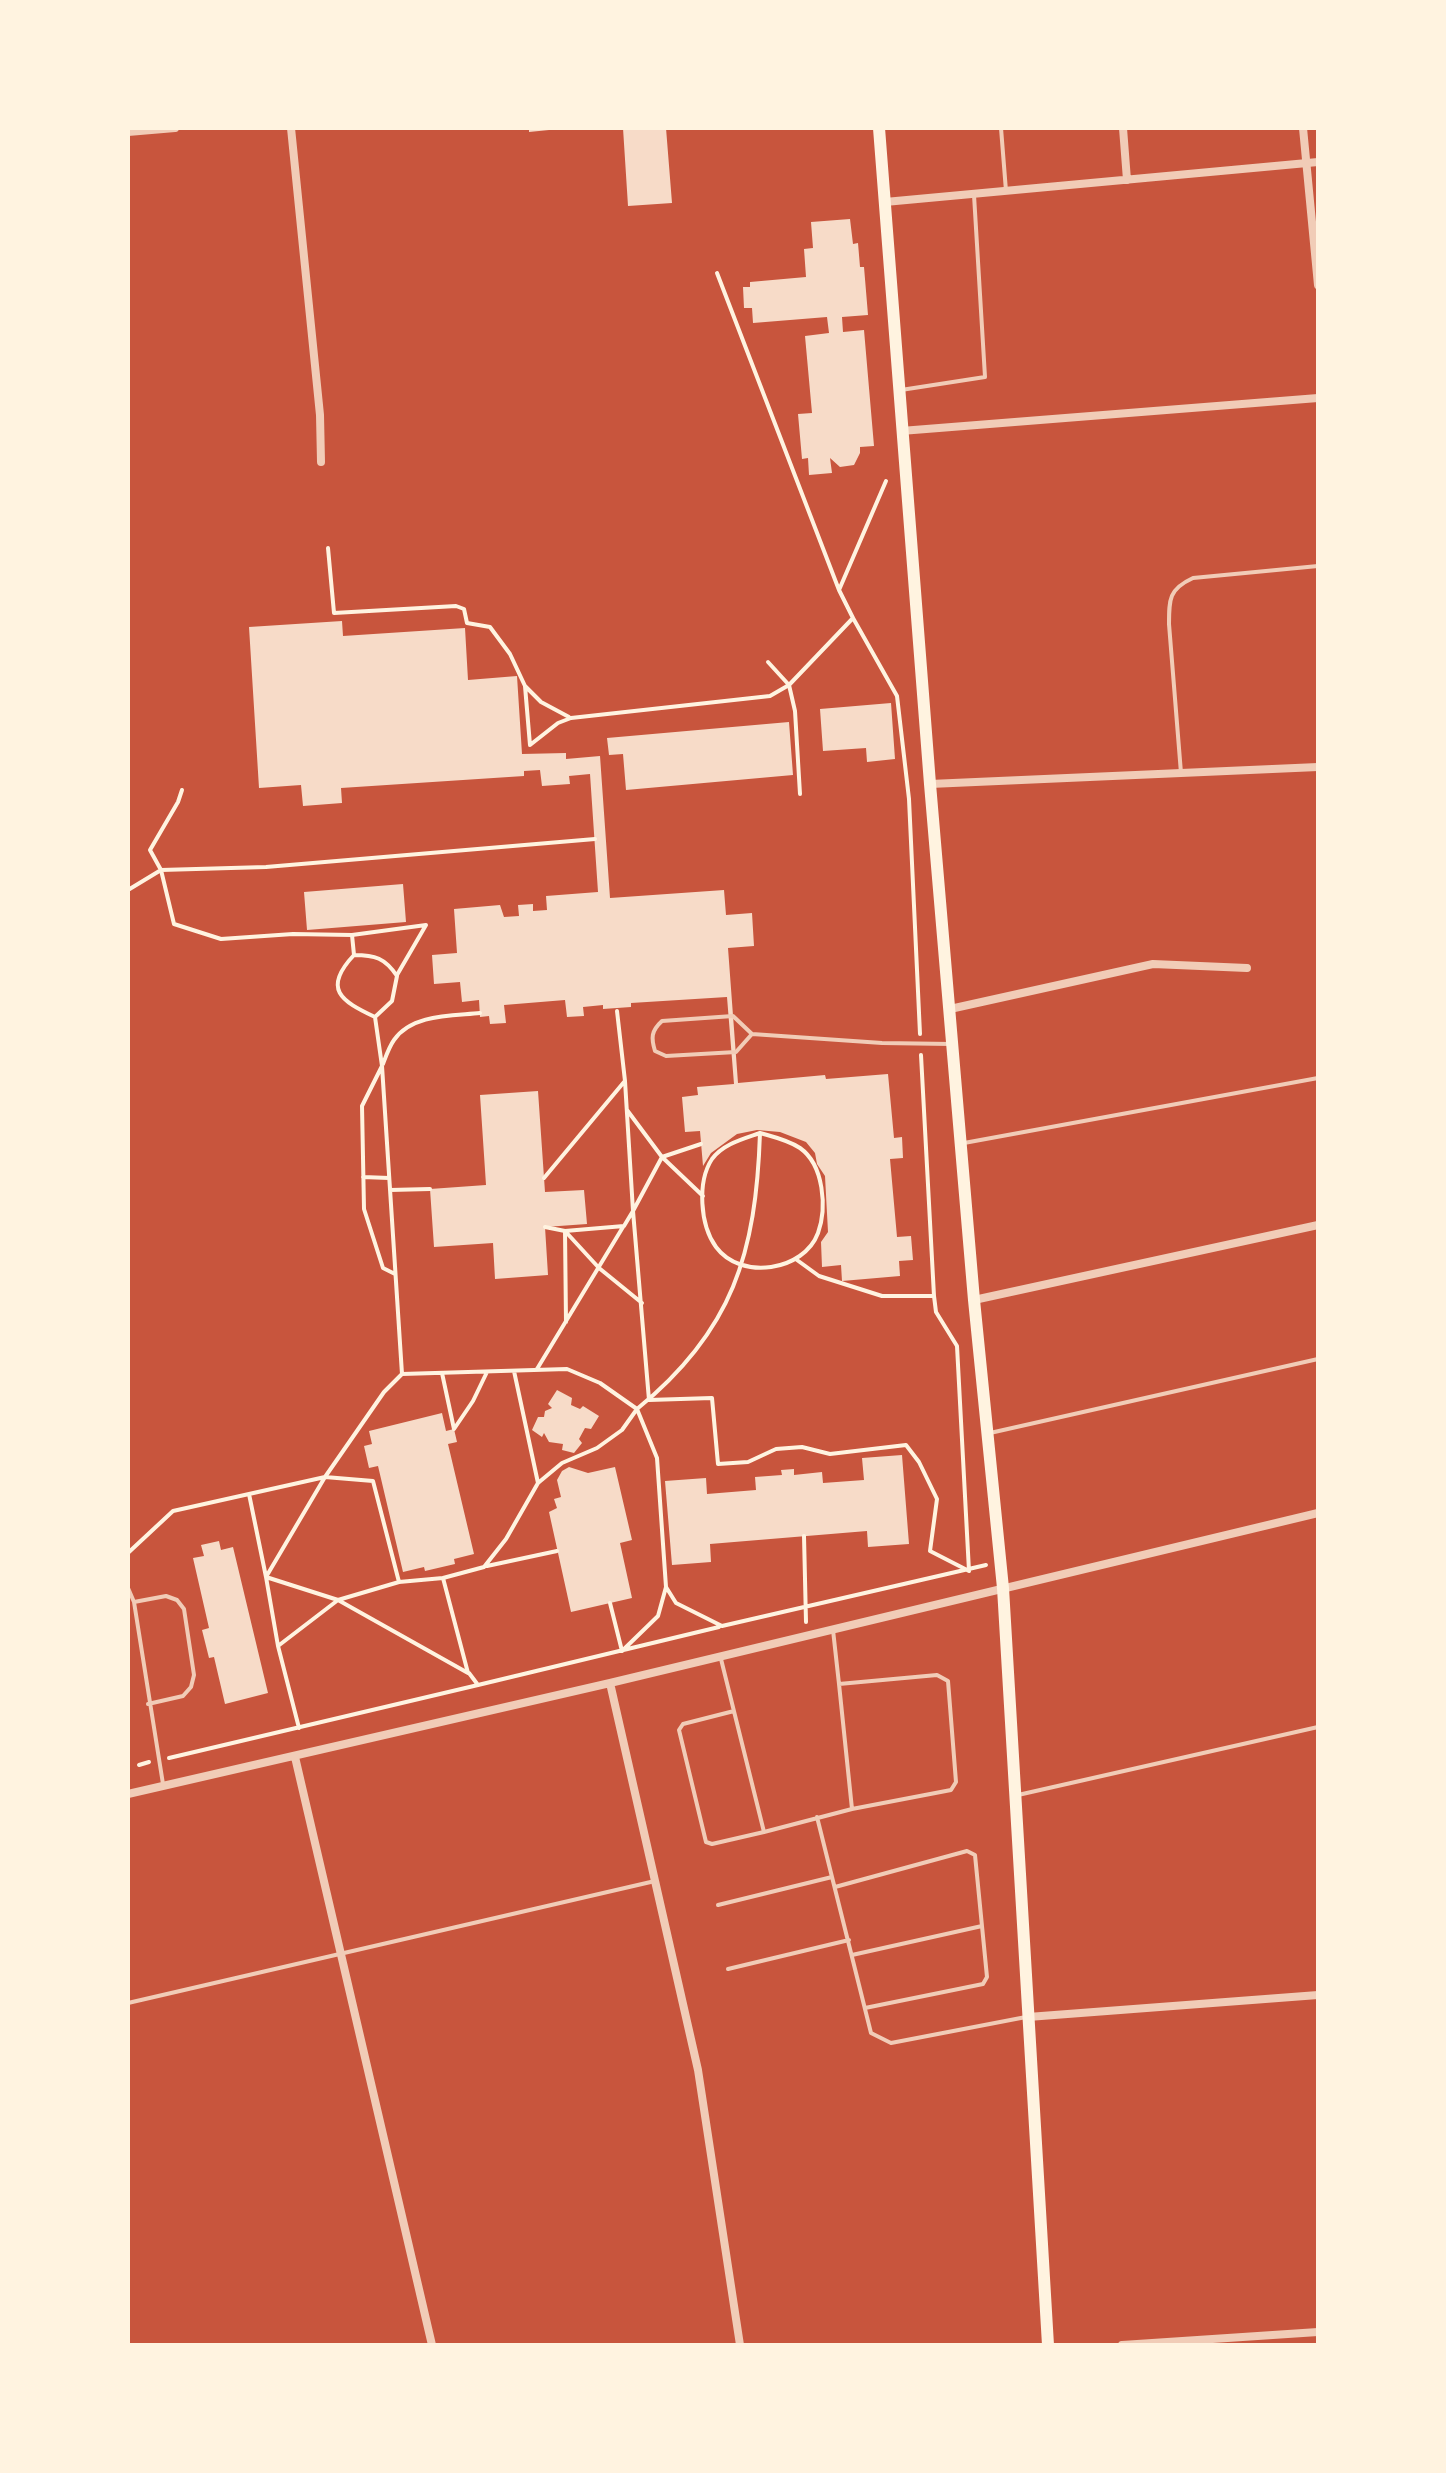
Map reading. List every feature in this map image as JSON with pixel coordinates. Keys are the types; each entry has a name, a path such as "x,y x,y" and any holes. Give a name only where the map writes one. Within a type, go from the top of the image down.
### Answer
{"main road":[{"path":"879,128 930,784 974,1300 1003,1588 1048,2345"}],"street":[{"path":"128,132 175,128"},
{"path":"291,128 320,415 321,462"},
{"path":"1123,128 1127,180"},
{"path":"1303,128 1318,285"},
{"path":"885,202 1318,162"},
{"path":"901,431 1318,398"},
{"path":"930,784 1318,767"},
{"path":"950,1009 1153,964 1247,968"},
{"path":"974,1300 1318,1225"},
{"path":"128,1794 610,1683 1318,1513"},
{"path":"610,1683 698,2070 740,2345"},
{"path":"295,1757 432,2345"},
{"path":"1028,2017 1318,1995"},
{"path":"1122,2345 1318,2332"}],"lane":[{"path":"1001,128 1006,191"},
{"path":"898,390 985,377 974,194"},
{"path":"1181,773 1169,624 1169,600 1178,585 1193,578 1318,566"},
{"path":"752,1034 736,1052 666,1056 655,1051 652,1039 654,1028 662,1021 733,1016 752,1034 953,1044"},
{"path":"961,1143 1318,1078"},
{"path":"988,1434 1318,1359"},
{"path":"128,1588 134,1602 148,1704 164,1786"},
{"path":"134,1602 166,1596 177,1600 184,1609 194,1675 191,1687 183,1696 148,1704"},
{"path":"833,1630 852,1809"},
{"path":"720,1656 764,1832"},
{"path":"734,1711 683,1724 679,1730 706,1842 712,1844 852,1809 951,1790 956,1782 948,1681 937,1675 839,1684"},
{"path":"1015,1796 1318,1727"},
{"path":"817,1817 871,2033 891,2043 1028,2017"},
{"path":"835,1887 967,1851 975,1855 987,1977 983,1984 865,2008"},
{"path":"718,1905 832,1877"},
{"path":"128,2003 655,1881"},
{"path":"852,1955 982,1926"},
{"path":"728,1969 849,1940"}],"path":[{"path":"717,273 839,590 897,696 909,799 934,1296 936,1312 957,1346 969,1571"},
{"path":"839,590 886,481"},
{"path":"328,548 334,613 456,606 464,609 467,623 490,627 510,654 525,686 530,745 558,723 571,718 770,696 789,685 853,618"},
{"path":"768,662 789,685 795,711 800,794"},
{"path":"525,686 553,710 571,718"},
{"path":"182,790 150,850 161,870 174,924 221,939 293,934 352,935 426,925 397,976 392,1001 375,1017"},
{"path":"128,890 161,870 266,867 595,839"},
{"path":"352,935 354,955"},
{"path":"375,1017 347,1004 338,990 340,970 354,955 373,955 387,962 397,976"},
{"path":"617,1011 649,1400"},
{"path":"395,1274 383,1268 364,1209 362,1106 394,1040 406,1027 427,1019 480,1013"},
{"path":"375,1017 382,1066 402,1374"},
{"path":"544,1178 625,1081"},
{"path":"627,1110 662,1157 703,1196"},
{"path":"484,1567 506,1539 538,1483 562,1463 597,1448 622,1430 637,1409 682,1369 711,1329 743,1264 758,1192 760,1133"},
{"path":"760,1133 789,1142 802,1150 811,1159 822,1187 822,1222 814,1244 797,1260 779,1266 759,1267 727,1257 709,1234 703,1210 703,1184 712,1160 731,1143 760,1133"},
{"path":"537,1369 633,1211 662,1157 701,1144"},
{"path":"363,1177 389,1178"},
{"path":"390,1190 430,1189"},
{"path":"545,1227 565,1231 624,1226"},
{"path":"565,1231 599,1268 643,1303"},
{"path":"565,1231 566,1322"},
{"path":"797,1260 819,1276 882,1296 934,1296"},
{"path":"266,1577 325,1477 384,1392 402,1374 567,1369 600,1383 637,1409 657,1458 666,1587 658,1616 622,1651"},
{"path":"514,1371 538,1483"},
{"path":"442,1373 454,1429 473,1401 487,1372"},
{"path":"649,1400 712,1398 718,1464 748,1462 776,1449 802,1447 830,1454 906,1445 919,1462 937,1499 930,1551 969,1571"},
{"path":"129,1552 173,1511 325,1477 373,1481 399,1582"},
{"path":"249,1494 278,1646 299,1728"},
{"path":"804,1536 806,1636"},
{"path":"278,1646 338,1600 399,1582 443,1578 557,1551"},
{"path":"139,1765 722,1626 969,1571 1000,1561"},
{"path":"266,1577 338,1600 468,1673 478,1685"},
{"path":"443,1578 468,1673"},
{"path":"666,1587 676,1603 722,1626"},
{"path":"610,1603 622,1651"}],"building":[{"path":"529,128 549,128 549,130 529,132"},
{"path":"623,128 666,128 672,203 628,206"},
{"path":"850,219 853,244 858,243 860,267 864,267 868,315 842,317 843,332 864,330 874,446 860,447 854,465 840,467 830,458 832,473 809,475 808,458 802,459 798,414 812,413 805,336 829,333 827,317 753,323 752,308 744,308 743,287 750,287 750,282 806,277 804,249 813,248 811,222"},
{"path":"342,621 343,636 465,628 468,680 517,676 522,754 566,753 566,759 600,756 610,898 724,890 726,915 752,913 754,946 728,948 738,1083 825,1075 826,1079 888,1074 894,1138 902,1137 903,1158 890,1159 897,1237 911,1236 913,1260 899,1261 900,1276 842,1281 841,1265 822,1267 821,1242 828,1232 825,1176 817,1164 815,1153 806,1142 780,1132 757,1130 737,1134 711,1153 703,1166 700,1131 685,1132 682,1097 698,1095 697,1087 734,1084 727,997 631,1003 631,1007 603,1009 603,1005 583,1007 584,1016 567,1017 565,1000 504,1005 506,1023 490,1024 489,1016 480,1017 479,1000 462,1002 460,982 434,984 432,955 457,953 454,909 500,905 504,917 519,916 518,905 533,904 533,911 547,910 546,896 598,892 590,774 569,776 570,784 542,786 540,770 524,771 524,776 341,788 342,803 303,806 301,785 259,788 249,627"},
{"path":"891,703 895,759 867,762 866,748 823,751 820,709"},
{"path":"789,722 793,775 626,790 623,754 609,755 607,738"},
{"path":"403,884 406,922 307,930 304,892"},
{"path":"538,1091 545,1192 584,1190 587,1224 545,1227 548,1275 495,1279 493,1243 434,1247 430,1189 486,1185 480,1095"},
{"path":"557,1390 572,1398 571,1405 580,1409 583,1406 599,1416 591,1429 585,1428 579,1439 582,1443 574,1453 562,1450 563,1444 549,1442 544,1433 542,1437 532,1430 538,1417 544,1417 545,1411 552,1408 548,1404"},
{"path":"442,1413 446,1431 454,1429 457,1442 448,1444 474,1554 454,1559 455,1564 403,1572 378,1466 369,1468 364,1446 372,1444 369,1431"},
{"path":"902,1455 909,1544 868,1547 867,1531 710,1544 711,1562 672,1565 665,1481 706,1478 707,1494 756,1490 755,1477 782,1475 781,1470 794,1469 794,1475 822,1472 823,1483 864,1480 862,1458"},
{"path":"569,1467 588,1473 615,1467 632,1540 620,1543 632,1598 571,1612 549,1512 557,1508 554,1499 561,1497 557,1480 562,1471"},
{"path":"219,1541 221,1550 233,1547 268,1693 225,1704 214,1657 209,1658 202,1630 209,1628 193,1558 204,1556 201,1545"}]}
